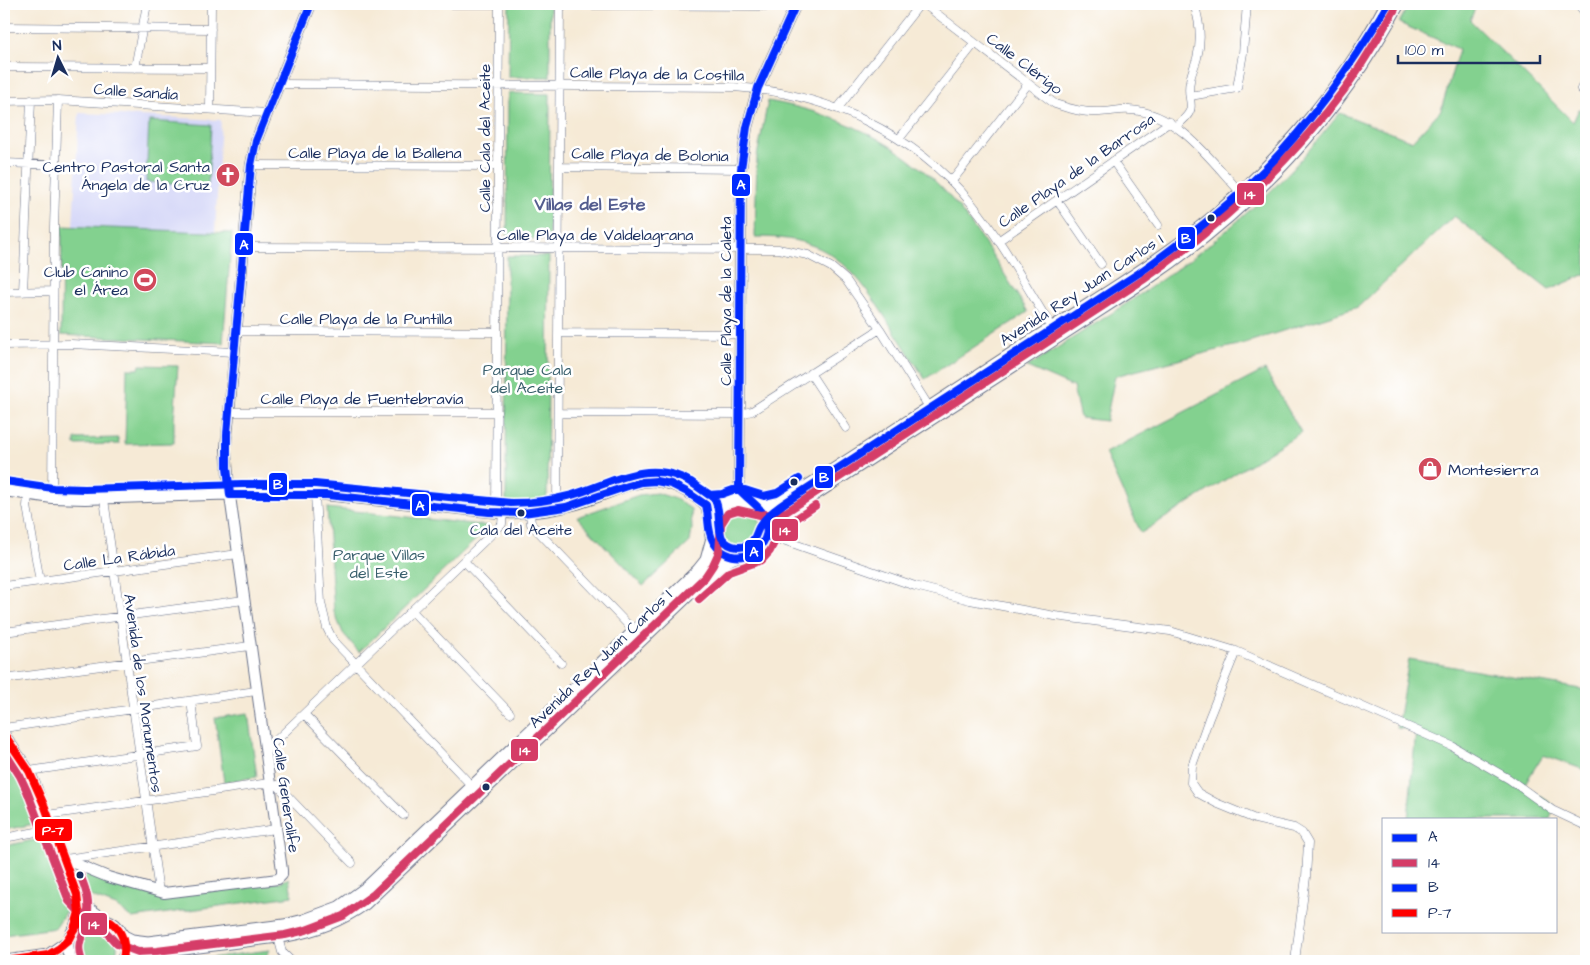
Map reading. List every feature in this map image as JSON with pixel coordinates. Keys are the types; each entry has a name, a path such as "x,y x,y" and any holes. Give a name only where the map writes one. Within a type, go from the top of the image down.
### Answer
{"main road":[{"name":"Avenida Rey Juan Carlos I","path":"726,503 735,500 763,506 781,503 1052,328 1164,254 1206,223 1277,156 1318,108 1354,57 1386,4"},
{"name":"Avenida Rey Juan Carlos I","path":"123,961 144,954 301,933 325,926 345,917 365,904 714,571 724,563 736,557 746,556 755,552 762,546 768,526 1158,272 1221,225 1279,170 1328,114 1367,58 1399,4"},
{"path":"710,525 718,508 726,503"},
{"path":"751,503 761,510 768,526"},
{"name":"Avenida Rey Juan Carlos I","path":"105,919 132,940 148,942 284,925 324,914 347,902 367,887 698,570 706,560 712,538 710,525"},
{"path":"712,538 719,550 727,555 736,557"},
{"path":"71,961 67,951 68,941 74,929 86,920 95,918 105,919"},
{"name":"Avenida Rey Juan Carlos I","path":"122,934 126,948 123,961"},
{"path":"6,961 48,955 68,941"}],"street":[{"path":"135,68 147,4"},
{"path":"210,109 211,4"},
{"name":"Calle Generalife","path":"64,859 108,877 158,892 171,893 278,879 282,875 230,495 226,448 251,165 256,141 311,4"},
{"path":"369,4 499,4"},
{"name":"Calle Cala del Aceite","path":"499,4 496,412 499,513"},
{"path":"557,509 560,4 795,5"},
{"path":"838,108 920,4"},
{"name":"Calle Clérigo","path":"924,4 1055,104 1078,112 1097,113 1129,110 1150,112 1173,124 1186,133 1240,192"},
{"name":"Calle Playa de la Barrosa","path":"998,241 1113,161 1187,117 1192,106 1189,83 1198,56 1201,35 1194,4"},
{"path":"1190,96 1237,88 1243,53 1247,4"},
{"path":"1578,4 1586,14"},
{"name":"Calle Playa de la Caleta","path":"739,489 741,169 747,127 758,88 795,5"},
{"path":"4,27 210,29"},
{"path":"899,139 975,43"},
{"path":"4,67 210,68"},
{"path":"1586,78 1581,90 1586,93"},
{"name":"Calle Playa de la Costilla","path":"279,84 758,88 806,98 838,108 871,122 899,139 923,156 952,181 998,241 1052,328"},
{"path":"952,181 1028,84"},
{"path":"22,292 31,100"},
{"path":"52,498 53,291 58,100"},
{"name":"Calle Sandía","path":"4,101 58,100 267,112"},
{"path":"1113,161 1158,225"},
{"path":"4,162 56,165"},
{"name":"Calle Playa de la Ballena","path":"251,165 498,166"},
{"name":"Calle Playa de Bolonia","path":"559,167 741,169"},
{"path":"1057,200 1101,264"},
{"name":"Calle Playa de Valdelagrana","path":"244,247 778,249 808,255 831,266 846,280 880,329 929,407"},
{"path":"4,292 53,291"},
{"path":"558,413 740,414 752,411 880,329"},
{"name":"Calle Playa de la Puntilla","path":"236,332 497,332"},
{"path":"558,333 739,334"},
{"path":"4,345 234,352"},
{"path":"810,373 846,428"},
{"name":"Calle Playa de Fuentebravía","path":"228,412 496,412"},
{"path":"4,492 52,498 104,499 315,494 499,513 530,513 579,503 631,484 660,481 678,486 706,505 726,503 739,489 751,503"},
{"path":"315,494 323,616 327,628 334,640 356,664 472,786"},
{"path":"28,495 27,503 40,582"},
{"name":"Avenida de los Monumentos","path":"104,499 158,892"},
{"path":"706,505 710,525"},
{"path":"265,751 502,524 499,513"},
{"path":"530,513 531,524 634,631"},
{"path":"768,526 783,540 915,586 970,600 1055,616 1161,630 1236,651 1452,746 1508,779 1552,810 1586,826"},
{"path":"762,546 783,540"},
{"name":"Calle La Rábida","path":"4,586 238,554"},
{"path":"464,561 562,663"},
{"path":"4,632 244,600"},
{"path":"412,611 510,713"},
{"path":"4,679 250,646"},
{"path":"1236,651 1192,766 1191,783 1198,793 1216,803 1255,819 1294,828 1302,833 1308,843 1306,877 1295,961"},
{"path":"4,728 256,691"},
{"path":"29,771 197,746 191,701"},
{"path":"304,714 403,815"},
{"path":"4,734 29,771 48,815 78,895 79,912 74,929"},
{"path":"4,760 20,757"},
{"path":"48,815 145,800 270,784 277,785 352,863"},
{"path":"4,838 52,828"},
{"path":"64,859 276,829"},
{"path":"78,895 90,909 105,919"},
{"path":"278,937 282,952 291,961"}],"shaded area":[{"path":"79,113 221,120 215,233 73,226"}],"green space":[{"path":"509,4 550,4 550,77 508,77"},
{"path":"1409,4 1477,4 1470,20 1573,122 1579,109 1586,112 1586,274 1549,290 1454,216 1358,307 1245,343 1115,376 1106,421 1080,418 1073,387 1027,367 1170,274 1224,232 1286,176 1340,113 1412,141 1441,110 1459,49 1399,23"},
{"path":"508,93 550,94 549,239 507,239"},
{"path":"768,101 825,115 852,126 903,154 926,172 946,193 973,227 1028,312 925,379 873,299 845,266 834,257 808,244 782,238 755,237 757,156"},
{"path":"149,121 211,125 208,185 146,182"},
{"name":"Club Canino el Área","path":"62,226 232,233 223,343 61,335"},
{"name":"Parque Cala del Aceite","path":"507,256 549,256 547,501 506,504"},
{"path":"140,365 178,366 174,443 125,444 127,369 139,369"},
{"path":"1265,370 1301,432 1141,533 1105,453"},
{"path":"118,438 119,444 75,445 75,439"},
{"path":"657,493 676,499 691,509 692,529 690,542 643,586 577,517 639,495"},
{"path":"743,507 751,510 757,516 760,528 757,540 751,546 735,549 727,546 721,540 718,524 721,516 727,510"},
{"name":"Parque Villas del Este","path":"327,508 490,526 359,652 343,633 334,612"},
{"path":"1409,659 1586,690 1585,770 1543,755 1524,785 1555,806 1550,818 1408,818 1416,730 1397,728"},
{"path":"248,713 257,777 224,782 215,718"},
{"path":"11,764 25,788 35,814 32,815 34,824 4,830 4,765"},
{"path":"44,838 69,906 55,928 4,935 4,846"},
{"path":"83,872 159,897 281,882 289,878 292,896 132,918 116,906 92,897 88,893 82,875"},
{"path":"95,926 107,930 115,938 117,949 112,961 80,961 77,955 77,939 84,931"},
{"path":"270,950 266,956 225,961 194,960"}],"transit line":[{"name":"A","path":"230,495 227,467 227,434 251,165 256,141 311,4"},
{"name":"A","path":"230,495 327,495 489,512 523,513 566,507 628,486 656,481 671,484 706,505 712,539 722,552 732,556 742,556 751,553 759,547 765,539 767,529 765,517 761,510 739,489 741,169 747,127 758,88 796,4"},
{"name":"B","path":"5,481 53,488 85,489 242,484 315,484 511,503 535,502 572,495 634,474 665,472 681,477 711,496 717,504 722,538 733,546 745,546 753,540 764,520 783,504 1139,273 1223,208 1269,165 1307,122 1358,53 1388,4"},
{"name":"14","path":"4,751 27,791 69,901 84,917 106,932 117,944 138,952 157,951 285,935 306,930 343,916 374,894 705,577 719,552 721,524 728,513 738,510 760,515 786,512 1143,280 1199,238 1251,193 1300,144 1344,90 1371,50 1395,9"},
{"name":"B","path":"691,482 709,495 722,494 733,490 745,490 764,496 777,493 799,479"},
{"name":"14","path":"699,599 729,572 762,560 770,551 776,539 797,518 815,506"},
{"name":"P-7","path":"4,734 29,771 45,807 77,895 79,912 68,941 58,949 48,955 6,961"},
{"name":"14","path":"80,875 88,905 80,944 81,958"},
{"name":"P-7","path":"62,946 81,922 95,918 103,919 111,922 121,935 124,943 122,961"}],"place":[{"name":"Centro Pastoral Santa Ángela de la Cruz","path":"228,175"},
{"name":"Club Canino el Área","path":"145,280"},
{"name":"Montesierra","path":"1430,469"},
{"name":"Cala del Aceite","path":"521,513"}],"district":[{"name":"Villas del Este","path":"590,204"}]}
